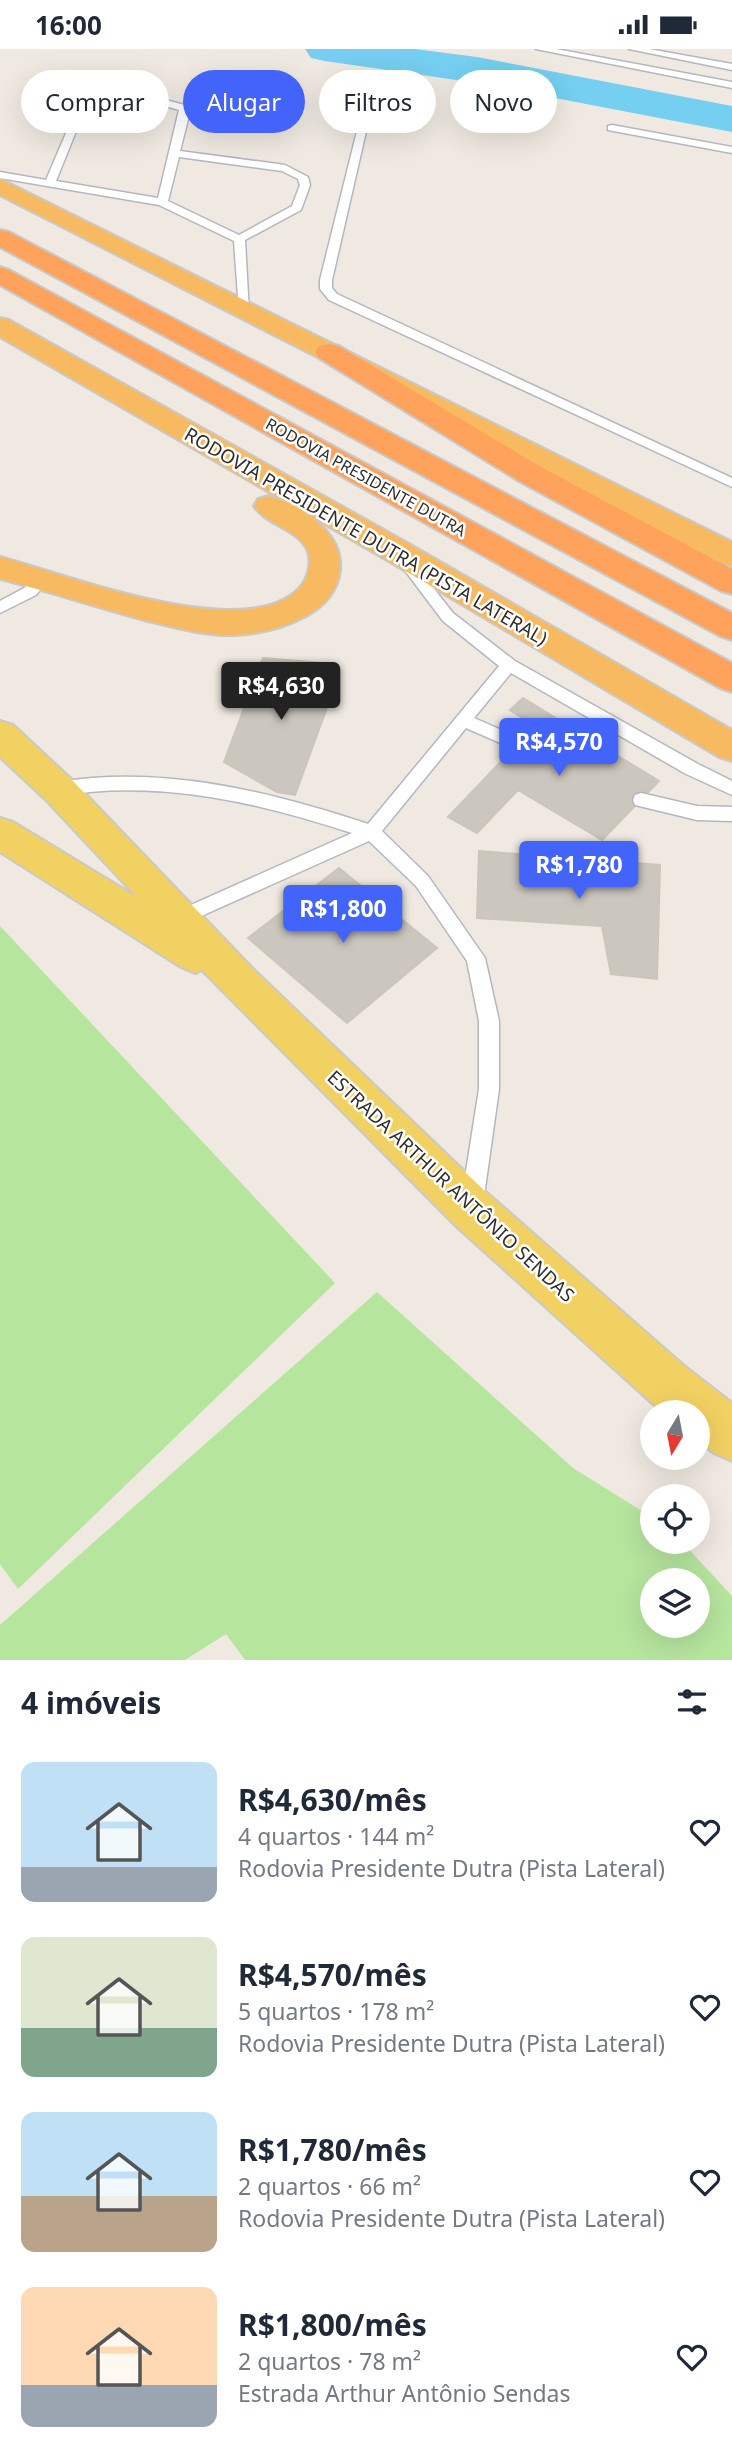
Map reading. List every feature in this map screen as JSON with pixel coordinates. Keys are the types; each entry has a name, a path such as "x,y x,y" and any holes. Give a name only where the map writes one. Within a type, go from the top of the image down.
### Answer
{"highway":[{"path":"0,187 732,555"},
{"name":"RODOVIA PRESIDENTE DUTRA","path":"0,237 732,628"},
{"name":"RODOVIA PRESIDENTE DUTRA","path":"0,275 732,679"},
{"name":"RODOVIA PRESIDENTE DUTRA (PISTA LATERAL)","path":"0,326 398,552 732,747"},
{"path":"330,352 530,474 732,583"},
{"path":"0,568 178,617 218,623 251,622 288,612 312,595 325,570 320,546 312,535 197,462 155,431 131,402"}],"main road":[{"name":"ESTRADA ARTHUR ANTÔNIO SENDAS","path":"0,735 58,789 240,984 471,1209 678,1398 732,1435"},
{"name":"ESTRADA ARTHUR ANTÔNIO SENDAS","path":"0,833 240,984"},
{"path":"710,1434 732,1459"}],"lane":[{"path":"541,49 732,85"},
{"path":"634,49 732,67"},
{"path":"50,184 81,107 108,100 171,103 184,108 162,202"},
{"path":"612,128 732,150"},
{"path":"360,133 326,280 326,289 333,297 732,483"},
{"path":"174,153 285,168 303,177 305,185 297,208 239,239"},
{"path":"0,175 162,202 239,239"},
{"path":"239,239 245,310"},
{"path":"398,552 448,617 509,665 692,769 732,788"},
{"path":"0,608 32,591 42,579"},
{"path":"179,918 371,832 466,721 509,665"},
{"path":"466,721 518,744"},
{"path":"58,789 99,782 222,791 301,809 371,832 422,881 476,958 489,1021 489,1089 471,1209"},
{"path":"641,800 697,813 732,814"}],"green space":[{"path":"0,926 335,1283 18,1589 0,1564"},
{"path":"377,1292 573,1468 640,1510 640,1554 693,1554 706,1568 640,1568 640,1638 710,1638 710,1572 732,1596 732,1660 245,1660 226,1634 185,1660 0,1660 0,1625"}],"building":[{"path":"263,658 323,663 334,676 336,683 295,795 277,792 224,762"},
{"path":"523,698 659,781 602,840 518,790 477,833 448,817 535,726 510,710"},
{"path":"479,851 660,865 657,979 611,974 602,926 477,918"},
{"path":"339,868 437,948 347,1023 248,938"}],"waterway":[{"path":"325,49 477,70 732,119"}]}
